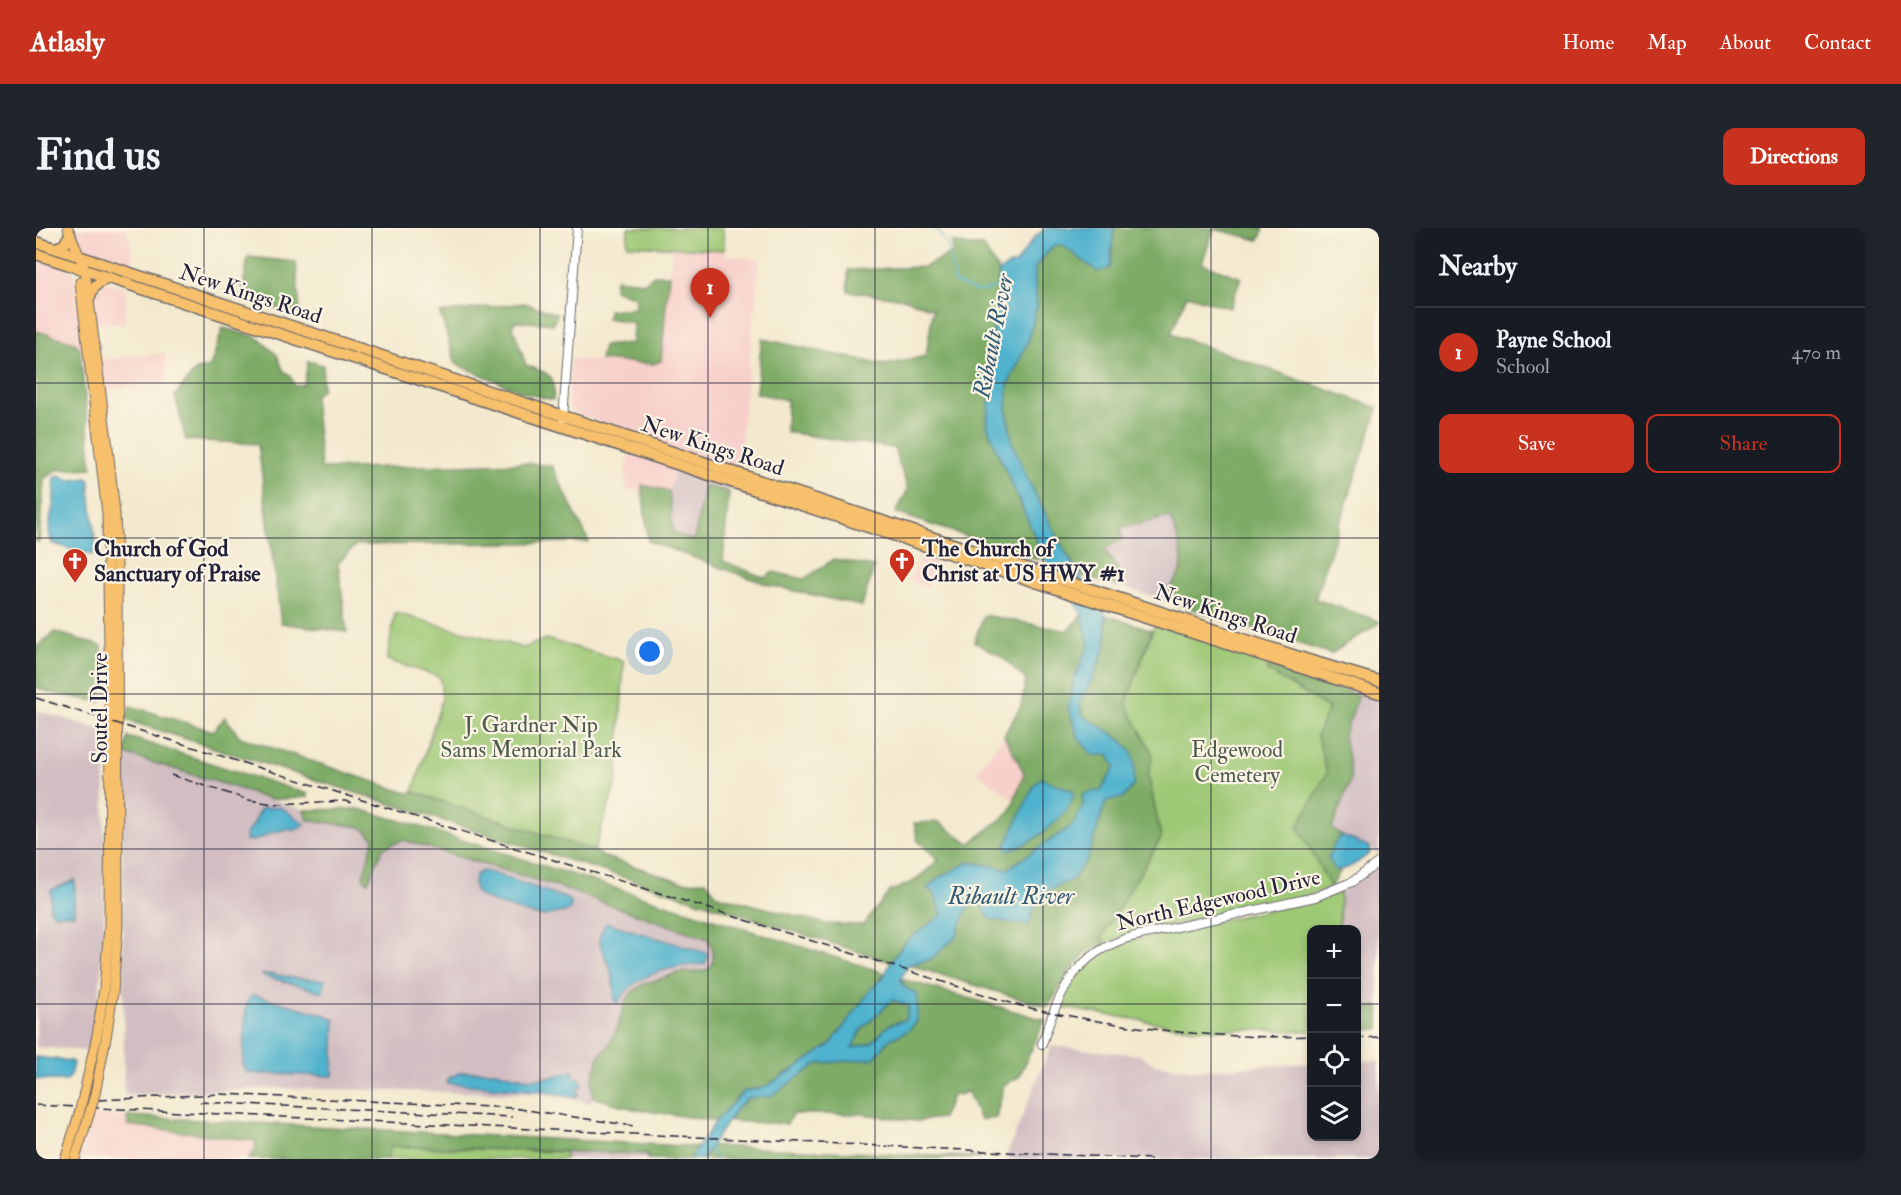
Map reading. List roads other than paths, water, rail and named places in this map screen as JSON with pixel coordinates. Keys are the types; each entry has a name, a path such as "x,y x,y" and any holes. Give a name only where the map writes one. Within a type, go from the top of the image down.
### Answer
{"highway":[{"path":"55,248 64,245 69,231"},
{"name":"New Kings Road","path":"36,242 1052,587 1379,693"},
{"name":"New Kings Road","path":"36,254 1379,681"},
{"path":"88,301 93,287 110,278"}],"main road":[{"name":"Soutel Drive","path":"69,231 82,269 88,301 100,381 115,514 118,727 117,959 106,1038 89,1094 75,1159"},
{"name":"Soutel Drive","path":"82,269 107,514 110,707 109,926 104,988 89,1094"},
{"name":"Soutel Drive","path":"65,1159 84,1114"}],"street":[{"path":"562,421 577,228"},
{"name":"North Edgewood Drive","path":"1042,1044 1051,1016 1070,978 1087,959 1109,944 1131,937 1316,897 1352,882 1379,862"}],"water":[{"name":"Ribault River","path":"1046,228 1114,228 1110,268 1098,272 1061,244 1053,246 1035,267 1037,305 1029,339 1008,385 1007,412 1012,442 1027,478 1065,552 1105,615 1106,645 1092,680 1079,703 1083,716 1111,732 1129,749 1134,762 1134,785 1123,798 1106,801 1087,859 1073,879 1049,890 1036,904 1028,926 990,919 975,894 956,937 931,959 908,965 901,979 903,986 917,994 917,1021 909,1030 890,1039 874,1058 817,1064 771,1096 747,1098 737,1108 702,1159 690,1159 716,1121 744,1091 763,1088 830,1045 872,988 883,978 905,942 942,915 934,893 927,888 940,877 969,862 1007,869 1072,826 1083,806 1083,794 1101,790 1115,767 1109,754 1094,756 1079,739 1068,707 1074,680 1089,645 1082,614 1045,559 987,424 999,272 1015,264 1035,237","holes":["892,1000 909,1006 905,1020 889,1025 871,1043 852,1048 862,1029"]},
{"path":"58,476 71,480 87,478 90,481 96,547 95,552 91,555 52,543 49,527 54,498 54,478"},
{"path":"1041,778 1074,791 1071,800 1058,819 1038,836 1016,848 1007,850 1006,845 1034,785"},
{"path":"280,807 305,824 292,831 291,828 266,834 253,841 246,840 246,833 253,826 262,808"},
{"path":"1342,836 1370,847 1370,853 1349,867 1335,870 1328,857 1338,838"},
{"path":"481,871 565,898 571,902 570,910 545,916 537,915 487,899 474,888 476,874"},
{"path":"75,880 74,914 55,914 50,910 51,890"},
{"path":"607,923 707,953 708,956 705,964 668,969 645,978 634,984 618,1003 615,1002 611,972 600,940 600,935"},
{"path":"272,974 325,980 323,992 260,975"},
{"path":"254,995 326,1015 335,1020 333,1076 247,1073 243,1064 246,1008 249,998"},
{"path":"36,1057 71,1061 73,1063 70,1077 66,1081 36,1079"},
{"path":"496,1071 535,1079 573,1071 575,1078 580,1078 582,1086 577,1088 579,1094 576,1097 543,1091 447,1083 447,1079 461,1072"}],"waterway":[{"path":"935,228 948,246 955,283 978,292 997,288"},
{"path":"709,1148 718,1159"}],"railway":[{"path":"36,698 1017,1005 1127,1026 1201,1034 1307,1036"},
{"path":"171,775 249,800 273,804 345,801 352,803"},
{"path":"1361,1038 1379,1037"},
{"path":"99,1100 221,1094 513,1108 634,1126"},
{"path":"200,1102 512,1117"},
{"path":"36,1105 1151,1159"}],"place":[{"name":"Payne School","path":"710,318"},
{"name":"Church of God Sanctuary of Praise","path":"75,584"},
{"name":"The Church of Christ at US HWY #1","path":"902,584"}],"park label":[{"name":"J. Gardner Nip Sams Memorial Park","path":"531,736"},
{"name":"Edgewood Cemetery","path":"1237,762"}]}
